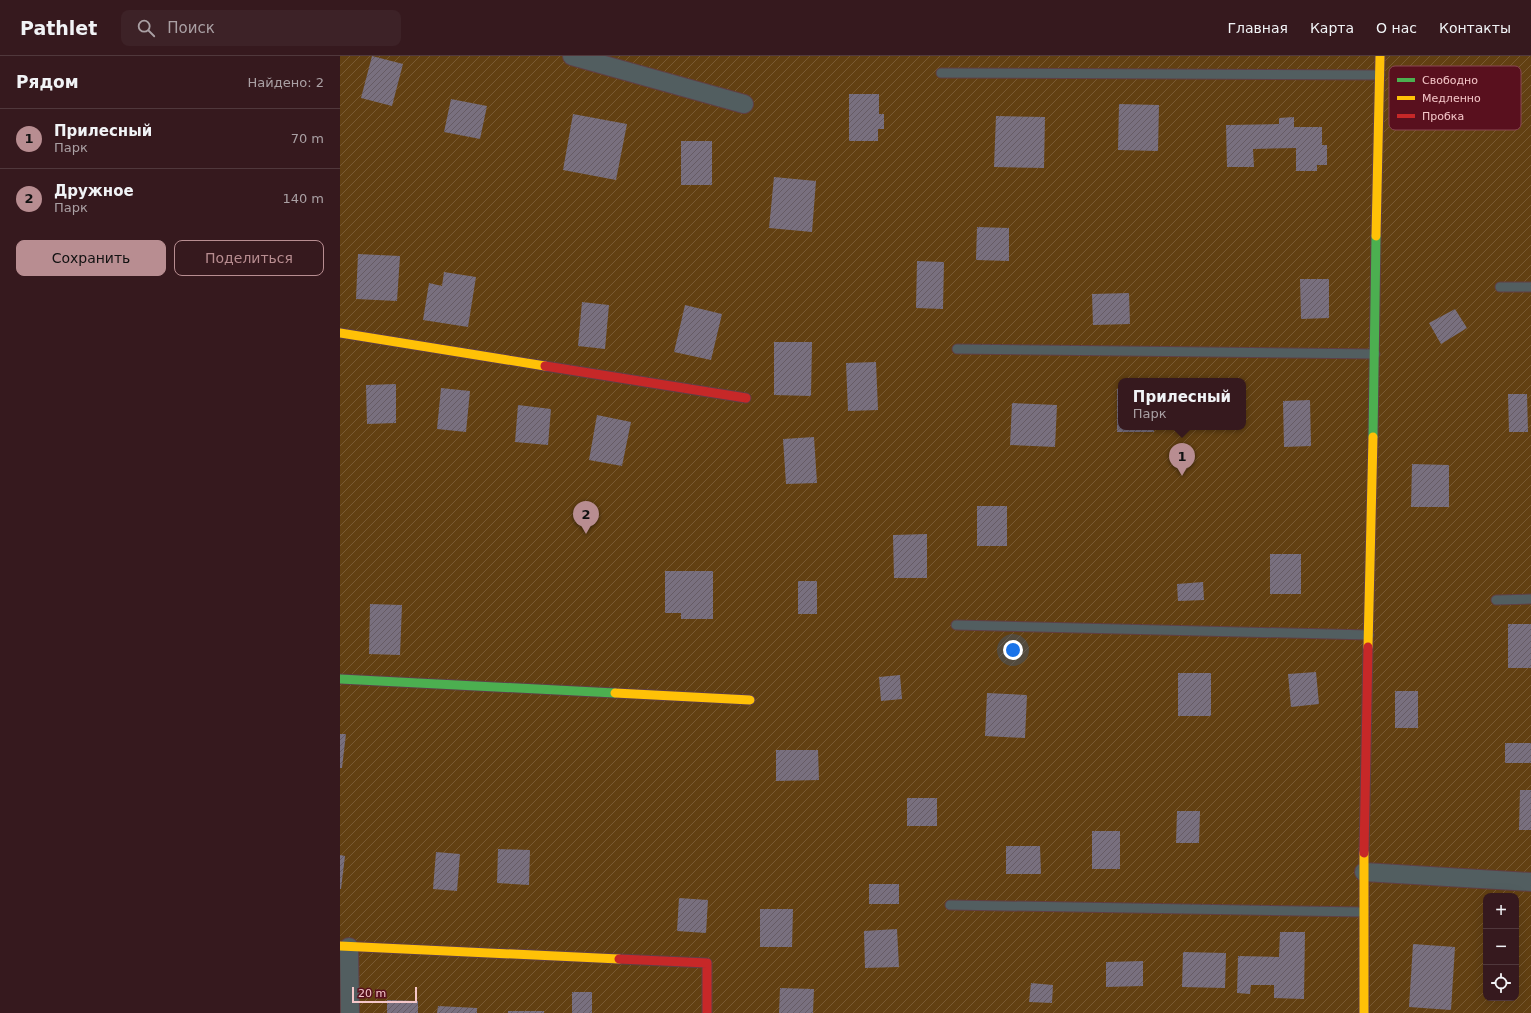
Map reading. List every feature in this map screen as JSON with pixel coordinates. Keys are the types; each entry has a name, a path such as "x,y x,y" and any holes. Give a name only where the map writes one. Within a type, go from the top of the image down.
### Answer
{"street":[{"path":"572,56 744,104"},
{"path":"1364,1013 1364,872 1370,635 1380,56"},
{"path":"340,333 746,398"},
{"path":"340,679 750,700"},
{"path":"1364,872 1531,882"},
{"path":"350,1013 344,946 708,963 707,1013"}],"lane":[{"path":"941,73 1380,75"},
{"path":"1500,287 1531,287"},
{"path":"957,349 1375,354"},
{"path":"1496,600 1531,599"},
{"path":"956,625 1370,635"},
{"path":"950,905 1364,912"}],"shaded area":[{"path":"340,56 1531,56 1531,1013 340,1013"}],"building":[{"path":"372,56 403,64 392,106 361,98"},
{"path":"849,94 879,94 879,114 884,114 884,129 878,129 878,141 849,141"},
{"path":"451,99 487,106 480,139 444,132"},
{"path":"1119,104 1159,105 1158,151 1118,150"},
{"path":"573,114 627,124 616,180 563,170"},
{"path":"996,116 1045,117 1044,168 994,167"},
{"path":"1294,117 1294,127 1322,127 1322,145 1327,145 1327,165 1317,165 1317,171 1296,171 1296,148 1253,149 1254,167 1227,167 1226,125 1279,124 1279,118"},
{"path":"681,141 712,141 712,185 681,185"},
{"path":"774,177 816,181 812,232 769,228"},
{"path":"977,227 1009,228 1009,261 976,260"},
{"path":"358,254 400,256 397,301 356,299"},
{"path":"917,261 944,262 943,309 916,308"},
{"path":"444,272 476,277 468,327 423,320 429,283 442,286"},
{"path":"1300,279 1329,279 1329,318 1301,319"},
{"path":"1129,293 1130,324 1093,325 1092,294"},
{"path":"582,302 609,305 605,349 578,346"},
{"path":"685,305 722,314 711,360 674,352"},
{"path":"1455,309 1467,328 1441,344 1429,323"},
{"path":"774,342 812,342 811,396 774,395"},
{"path":"876,362 878,410 848,411 846,363"},
{"path":"396,384 396,423 367,424 366,385"},
{"path":"441,388 470,391 466,432 437,429"},
{"path":"1118,389 1118,430 1154,430 1154,432 1117,432"},
{"path":"1508,394 1527,394 1528,432 1509,432"},
{"path":"1310,400 1311,446 1284,447 1283,401"},
{"path":"1012,403 1057,405 1055,447 1010,445"},
{"path":"518,405 551,409 548,445 515,442"},
{"path":"597,415 631,422 622,466 589,460"},
{"path":"814,437 817,483 786,484 783,439"},
{"path":"1412,464 1449,465 1449,507 1411,507"},
{"path":"977,506 1007,506 1007,546 977,546"},
{"path":"927,534 927,578 894,578 893,535"},
{"path":"1270,554 1301,554 1301,594 1270,594"},
{"path":"665,571 713,571 713,619 681,619 681,613 665,613"},
{"path":"798,581 817,581 817,614 798,614"},
{"path":"1203,582 1204,600 1178,601 1177,584"},
{"path":"370,604 402,605 400,655 369,654"},
{"path":"1508,624 1531,624 1531,668 1508,668"},
{"path":"1316,672 1319,704 1291,707 1288,674"},
{"path":"1178,673 1211,673 1211,716 1178,716"},
{"path":"900,675 902,699 881,701 879,677"},
{"path":"1395,691 1418,691 1418,728 1395,728"},
{"path":"987,693 1027,695 1025,738 985,736"},
{"path":"340,734 346,734 342,768 340,768"},
{"path":"1505,743 1531,743 1531,763 1505,763"},
{"path":"776,750 818,750 819,780 776,781"},
{"path":"1520,790 1531,790 1531,830 1519,830"},
{"path":"907,798 937,798 937,826 907,826"},
{"path":"1177,811 1200,811 1199,843 1176,843"},
{"path":"1092,831 1120,831 1120,869 1092,869"},
{"path":"1006,846 1040,846 1041,874 1006,874"},
{"path":"498,849 530,850 529,885 497,883"},
{"path":"436,852 460,854 457,891 433,889"},
{"path":"340,855 345,856 341,889 340,889"},
{"path":"869,884 899,884 899,904 869,904"},
{"path":"679,898 708,900 706,933 677,931"},
{"path":"760,909 793,909 792,947 760,947"},
{"path":"897,929 899,967 865,968 864,931"},
{"path":"1280,932 1305,932 1304,999 1274,998 1274,985 1251,985 1250,994 1237,993 1238,956 1279,957"},
{"path":"1413,944 1455,947 1451,1010 1409,1007"},
{"path":"1183,952 1226,953 1225,988 1182,987"},
{"path":"1143,961 1143,986 1106,987 1106,962"},
{"path":"1031,983 1053,985 1052,1003 1029,1002"},
{"path":"780,988 814,989 813,1013 779,1013"},
{"path":"572,992 592,992 592,1013 572,1013"},
{"path":"387,1000 418,1001 418,1013 387,1013"},
{"path":"438,1006 477,1008 477,1013 437,1013"},
{"path":"508,1011 544,1011 544,1013 508,1013"}],"traffic: fast":[{"path":"1373,437 1376,236"},
{"path":"340,679 615,693"}],"traffic: slow":[{"path":"1376,236 1380,56"},
{"path":"340,333 545,366"},
{"path":"1368,647 1373,437"},
{"path":"615,693 750,700"},
{"path":"1364,853 1364,1013"},
{"path":"340,946 619,959"}],"traffic: jam":[{"path":"545,366 746,398"},
{"path":"1364,853 1368,647"},
{"path":"619,959 707,963 707,1013"}],"place":[{"name":"Прилесный","path":"1182,476"},
{"name":"Дружное","path":"586,534"}]}
